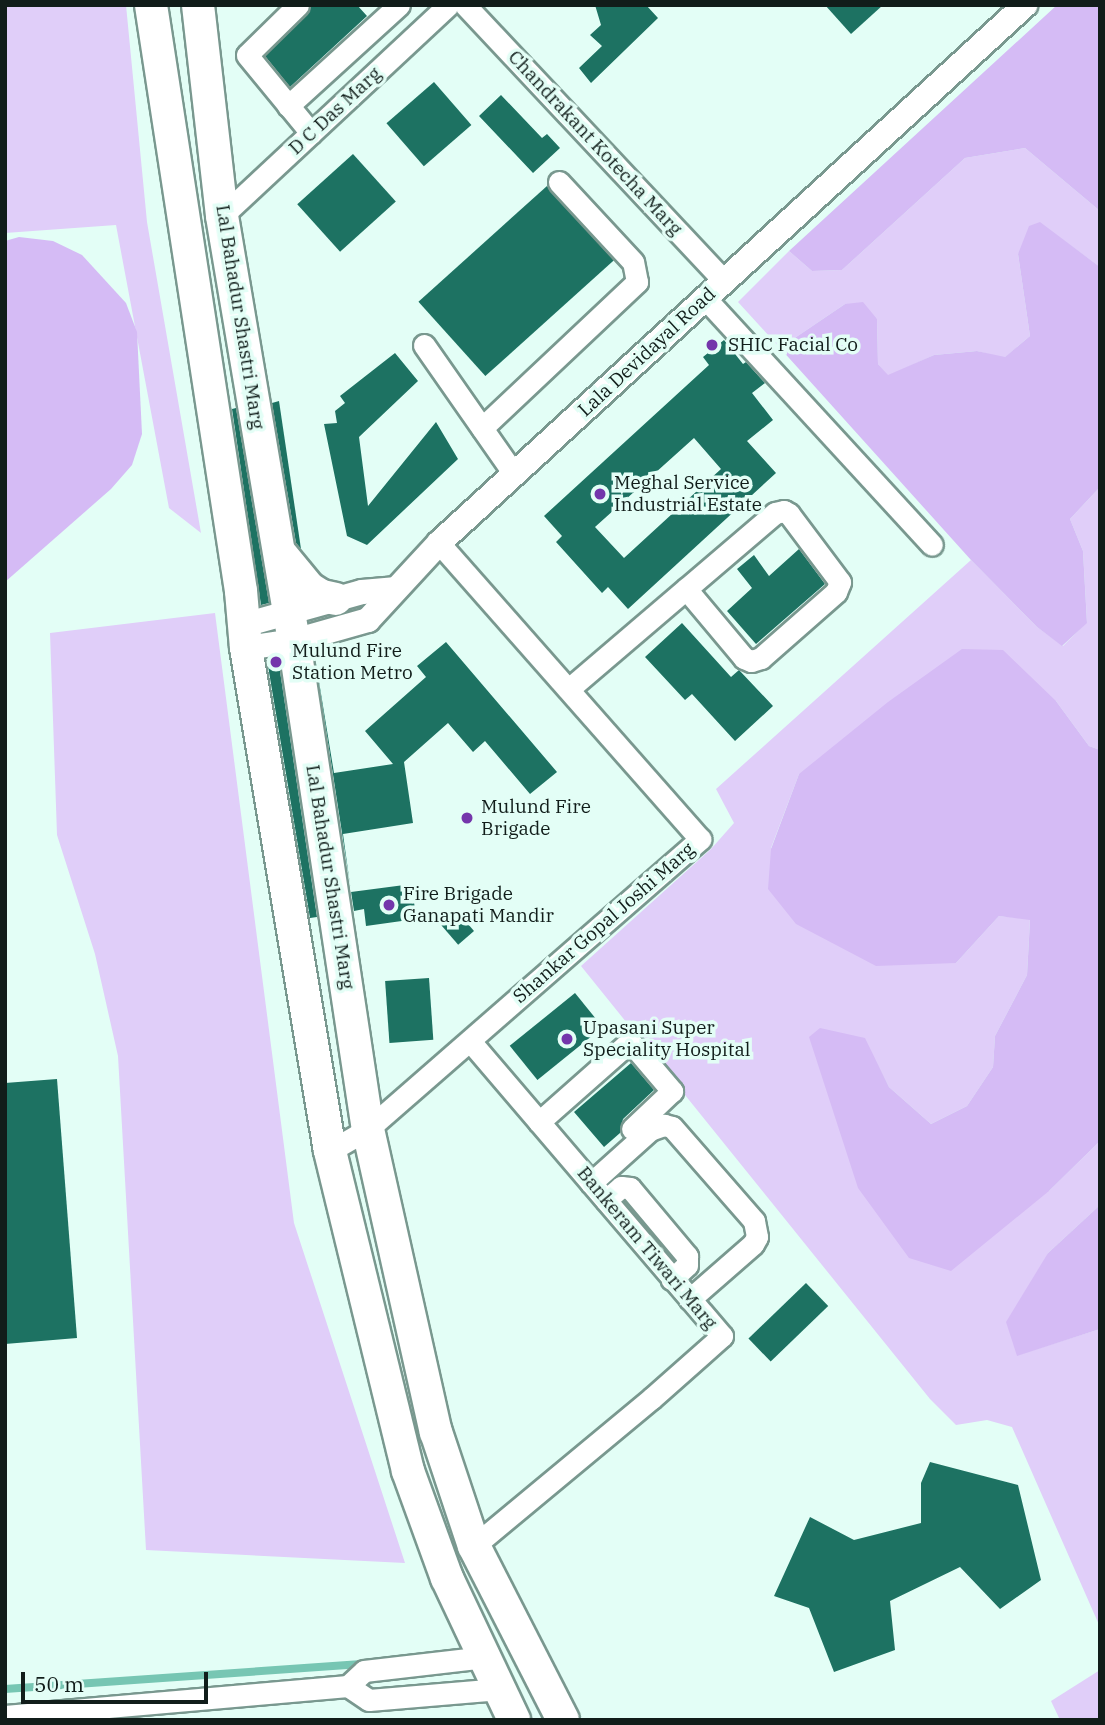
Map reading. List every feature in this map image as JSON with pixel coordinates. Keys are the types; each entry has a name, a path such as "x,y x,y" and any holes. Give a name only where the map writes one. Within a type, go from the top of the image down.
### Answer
{"main road":[{"name":"Lal Bahadur Shastri Marg","path":"151,5 192,258 245,636 330,1151 408,1471 447,1577 514,1720"},
{"name":"Lal Bahadur Shastri Marg","path":"198,5 222,216 292,626 368,1129 436,1433 474,1546 563,1720"},
{"path":"279,550 309,588 322,596 336,599"}],"street":[{"path":"298,5 247,55 311,133"},
{"path":"288,106 399,5"},
{"name":"D C Das Marg","path":"222,216 448,5"},
{"name":"Chandrakant Kotecha Marg","path":"465,5 724,281"},
{"name":"Lala Devidayal Road","path":"245,636 292,626 368,620 439,543 1025,5"},
{"path":"482,428 637,282 633,262 559,182"},
{"path":"705,298 932,545"},
{"path":"424,345 514,474"},
{"path":"570,688 775,513 784,511 840,582 836,592 761,658 751,661 744,658 686,589"},
{"name":"Shankar Gopal Joshi Marg","path":"330,1151 368,1129 700,839 570,688 439,543"},
{"path":"292,626 336,599 362,592 394,589"},
{"name":"Bankeram Tiwari Marg","path":"470,1041 543,1119 694,1296 722,1336 474,1546"},
{"path":"543,1119 629,1045 635,1045 671,1086 669,1096 590,1175"},
{"path":"590,1175 650,1130 664,1125 672,1127 754,1221 757,1237 753,1244 694,1296"},
{"path":"5,1716 348,1686 364,1671 485,1657"},
{"path":"348,1686 369,1700 500,1689"},
{"path":"156,1720 173,1701"}],"shaded area":[{"path":"5,5 126,5 147,222 201,533 169,508 116,225 5,233"},
{"path":"1057,5 1100,5 1100,211 1025,148 965,158 842,270 812,271 789,251"},
{"path":"1025,148 1100,211 1100,267 1040,223 1018,254 1030,336 1004,358 977,351 934,355 888,376 878,364 877,319 845,304 780,348 738,302 789,251 812,271 842,270 965,158"},
{"path":"1040,222 1100,267 1100,487 1070,519 1083,551 1087,623 1062,646 1037,627 971,560 780,348 845,304 863,302 877,319 878,364 888,375 934,355 977,351 1005,357 1030,336 1018,254 1029,226"},
{"path":"19,237 53,241 82,255 126,303 137,332 142,434 132,465 111,489 5,582 5,241"},
{"path":"1100,487 1100,750 1089,746 1056,701 799,774 771,848 956,963 999,916 1030,919 1027,975 995,1036 993,1067 967,1106 931,1124 889,1087 864,1038 858,1188 1049,1191 1100,1141 1100,1205 1048,1253 1018,1355 1100,1329 1100,1627 1012,1427 987,1420 956,1425 930,1399 581,966 711,849 734,823 716,789 971,560 1037,627 1063,646 1087,622 1083,551 1070,519"},
{"path":"215,613 294,1223 405,1563 146,1550 118,1056 95,954 57,835 50,633"},
{"path":"962,649 1003,650 1056,701 1089,746 1100,750 1100,1141 1049,1191 951,1271 909,1258 858,1188 809,1037 820,1028 865,1038 889,1087 931,1124 967,1106 993,1067 995,1036 1027,975 1030,920 999,916 956,963 876,966 796,924 768,889 771,849 799,774 888,702"},
{"path":"1100,1205 1100,1329 1017,1356 1006,1322 1048,1253"},
{"path":"1100,1670 1100,1720 1060,1720 1051,1701"}],"building":[{"path":"312,5 357,5 367,16 290,87 265,56 307,14"},
{"path":"595,5 646,5 658,18 591,83 579,68 602,46 590,35 601,25"},
{"path":"825,5 883,5 851,34"},
{"path":"434,82 471,125 424,166 386,123"},
{"path":"501,95 542,138 547,134 560,148 533,173 479,116"},
{"path":"353,154 396,202 340,252 297,204"},
{"path":"547,186 614,260 485,376 418,302"},
{"name":"Meghal Service Industrial Estate","path":"724,340 743,364 746,362 765,383 752,393 773,420 747,441 776,473 628,609 608,587 602,593 556,542 562,536 544,516 709,365 703,357","holes":["694,438 721,469 624,558 595,527"]},
{"path":"395,353 418,381 359,437 368,506 436,422 458,459 367,545 347,536 324,424 337,423 335,411 345,403 340,396"},
{"path":"279,401 301,549 296,543 272,403"},
{"path":"236,408 269,603 261,605 232,409"},
{"path":"799,549 825,584 756,644 727,611 752,588 737,569 754,555 769,576"},
{"path":"682,623 731,677 739,670 773,706 735,741 692,694 685,700 645,657"},
{"path":"446,642 557,772 530,794 485,741 473,752 448,723 404,762 413,823 343,834 350,887 314,651 334,773 393,764 365,731 426,677 417,666"},
{"path":"278,658 317,917 310,918 267,660"},
{"name":"Fire Brigade Ganapati Mandir","path":"412,884 416,919 366,926 364,909 354,911 351,892"},
{"path":"455,909 474,931 458,945 439,923"},
{"path":"429,978 433,1040 389,1043 385,981"},
{"path":"575,993 603,1027 537,1080 510,1046"},
{"path":"631,1063 654,1090 623,1119 620,1133 604,1147 574,1112"},
{"path":"57,1079 77,1338 5,1344 5,1083"},
{"path":"806,1283 828,1306 771,1362 748,1339"},
{"path":"930,1462 1018,1485 1041,1580 1000,1609 960,1567 890,1601 895,1650 834,1672 809,1608 774,1596 810,1517 854,1540 921,1523 921,1483"}],"waterway":[{"path":"5,1689 365,1664"}],"place":[{"name":"SHIC Facial Co","path":"712,345"},
{"name":"Meghal Service Industrial Estate","path":"600,494"},
{"name":"Mulund Fire Station Metro","path":"276,662"},
{"name":"Mulund Fire Brigade","path":"467,818"},
{"name":"Fire Brigade Ganapati Mandir","path":"389,905"},
{"name":"Upasani Super Speciality Hospital","path":"567,1039"}]}
